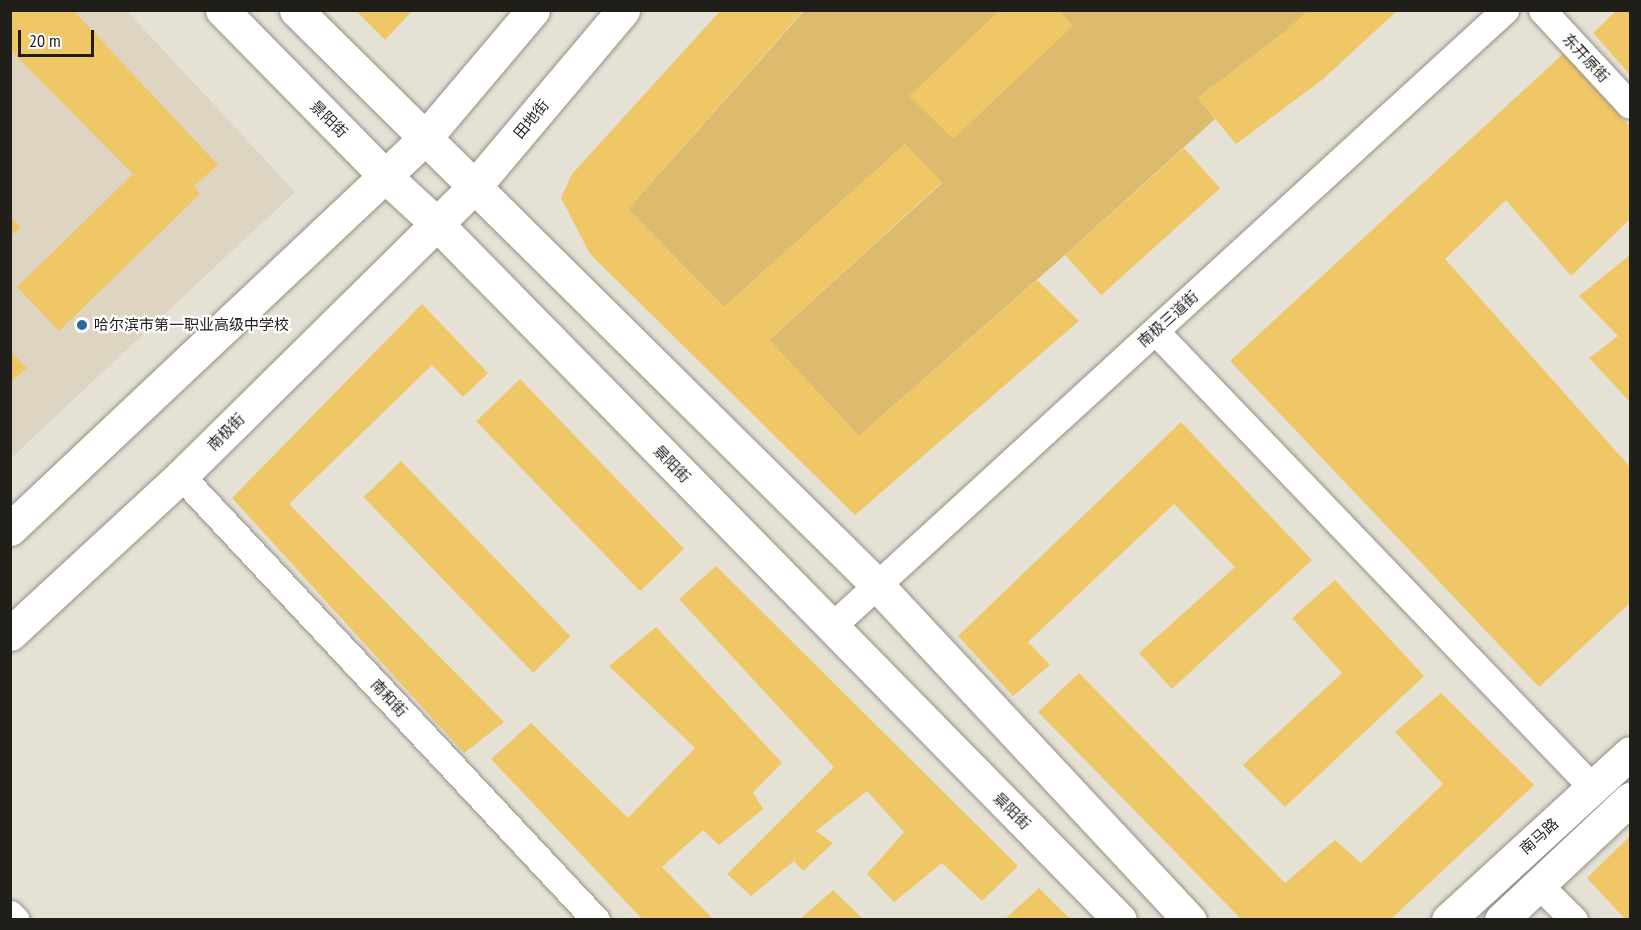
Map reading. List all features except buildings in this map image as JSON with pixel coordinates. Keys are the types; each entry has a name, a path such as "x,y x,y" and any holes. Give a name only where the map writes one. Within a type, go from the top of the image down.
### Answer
{"main road":[{"name":"景阳街","path":"222,10 384,175 437,224 1120,920"},
{"path":"296,10 878,586 1190,920"},
{"path":"10,529 425,138 533,10"},
{"name":"田地街","path":"437,224 475,186 622,10"},
{"name":"南极街","path":"10,634 182,476 437,224"},
{"name":"南马路","path":"1449,920 1630,753"},
{"path":"1501,920 1630,799"}],"street":[{"name":"南极三道街","path":"831,627 1505,10"},
{"name":"东开原街","path":"1542,10 1630,105"},
{"path":"1155,331 1593,788"},
{"name":"南和街","path":"182,476 596,920"},
{"path":"1538,884 1574,920"},
{"path":"10,914 15,920"}],"shaded area":[{"name":"哈尔滨市第一职业高级中学校","path":"11,11 127,11 295,192 11,458"},
{"path":"804,11 1308,11 1286,31 1198,98 1215,119 1065,255 859,436 769,340 942,183 905,144 724,307 628,209"}],"place":[{"name":"哈尔滨市第一职业高级中学校","path":"82,325"}]}
